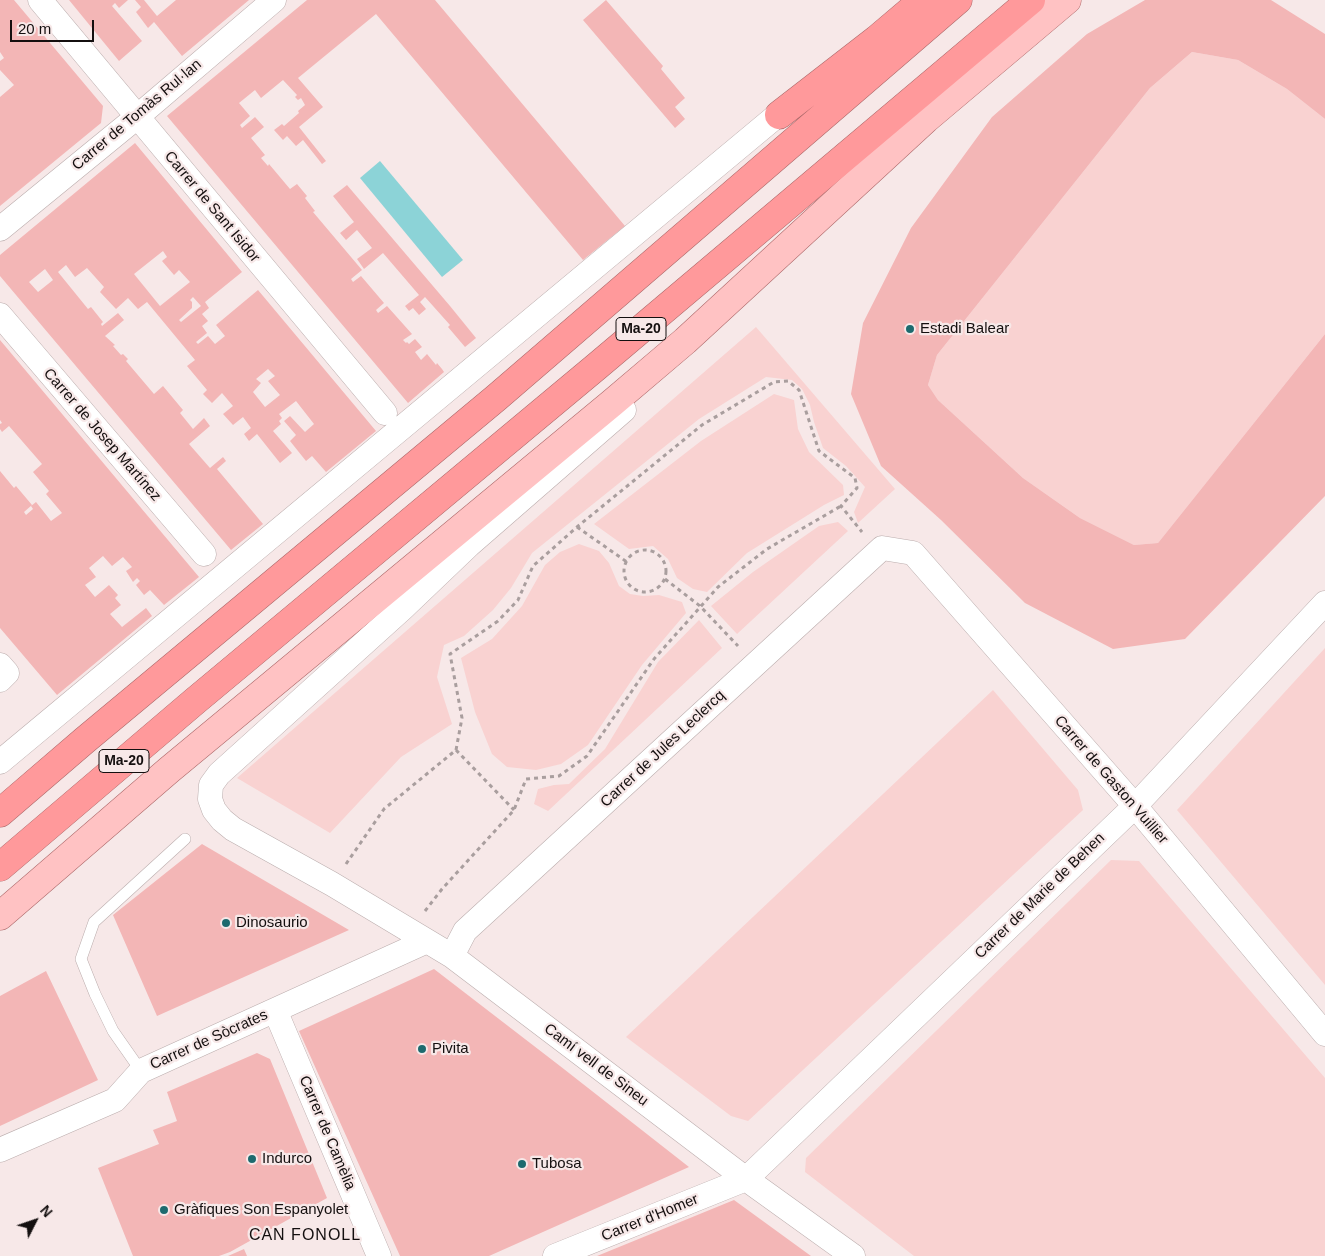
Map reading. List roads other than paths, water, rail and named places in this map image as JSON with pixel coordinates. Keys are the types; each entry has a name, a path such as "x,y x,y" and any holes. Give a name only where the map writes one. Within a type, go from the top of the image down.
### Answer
{"highway":[{"path":"779,115 877,39 923,0"},
{"name":"Ma-20","path":"0,813 100,727 496,398 958,0"},
{"name":"Ma-20","path":"0,867 1031,0"}],"main road":[{"path":"0,916 169,770 612,403 685,340 926,119 1067,0"}],"street":[{"name":"Carrer de Sant Isidor","path":"40,0 385,413"},
{"name":"Carrer de Tomàs Rul·lan","path":"0,229 137,117 274,0"},
{"path":"0,762 779,115 903,0"},
{"name":"Camí vell de Sineu","path":"853,1256 746,1179 452,956 332,884 233,829 214,810 210,799 211,785 218,774 469,545 692,351 837,210 880,162"},
{"name":"Carrer de Josep Martínez","path":"0,315 204,554"},
{"name":"Carrer de Jules Leclercq","path":"452,956 465,931 882,548"},
{"name":"Carrer de Gaston Vuillier","path":"882,548 913,553 1134,806 1325,1034"},
{"name":"Carrer de Marie de Behen","path":"746,1179 1134,806 1325,603"},
{"name":"Carrer de Sòcrates","path":"0,1150 115,1100 140,1071 275,1010 419,936"},
{"name":"Carrer de Camèlia","path":"275,1010 379,1256"},
{"name":"Carrer d'Homer","path":"555,1256 746,1179"}],"lane":[{"path":"140,1071 113,1031 81,959 94,922 185,839"}],"water":[{"path":"380,161 463,260 442,277 360,178"}],"place":[{"name":"Estadi Balear","path":"910,329"},
{"name":"Dinosaurio","path":"226,923"},
{"name":"Pivita","path":"422,1049"},
{"name":"Indurco","path":"252,1159"},
{"name":"Tubosa","path":"522,1164"},
{"name":"Gràfiques Son Espanyolet","path":"164,1210"}],"district":[{"name":"CAN FONOLL","path":"305,1236"}]}
